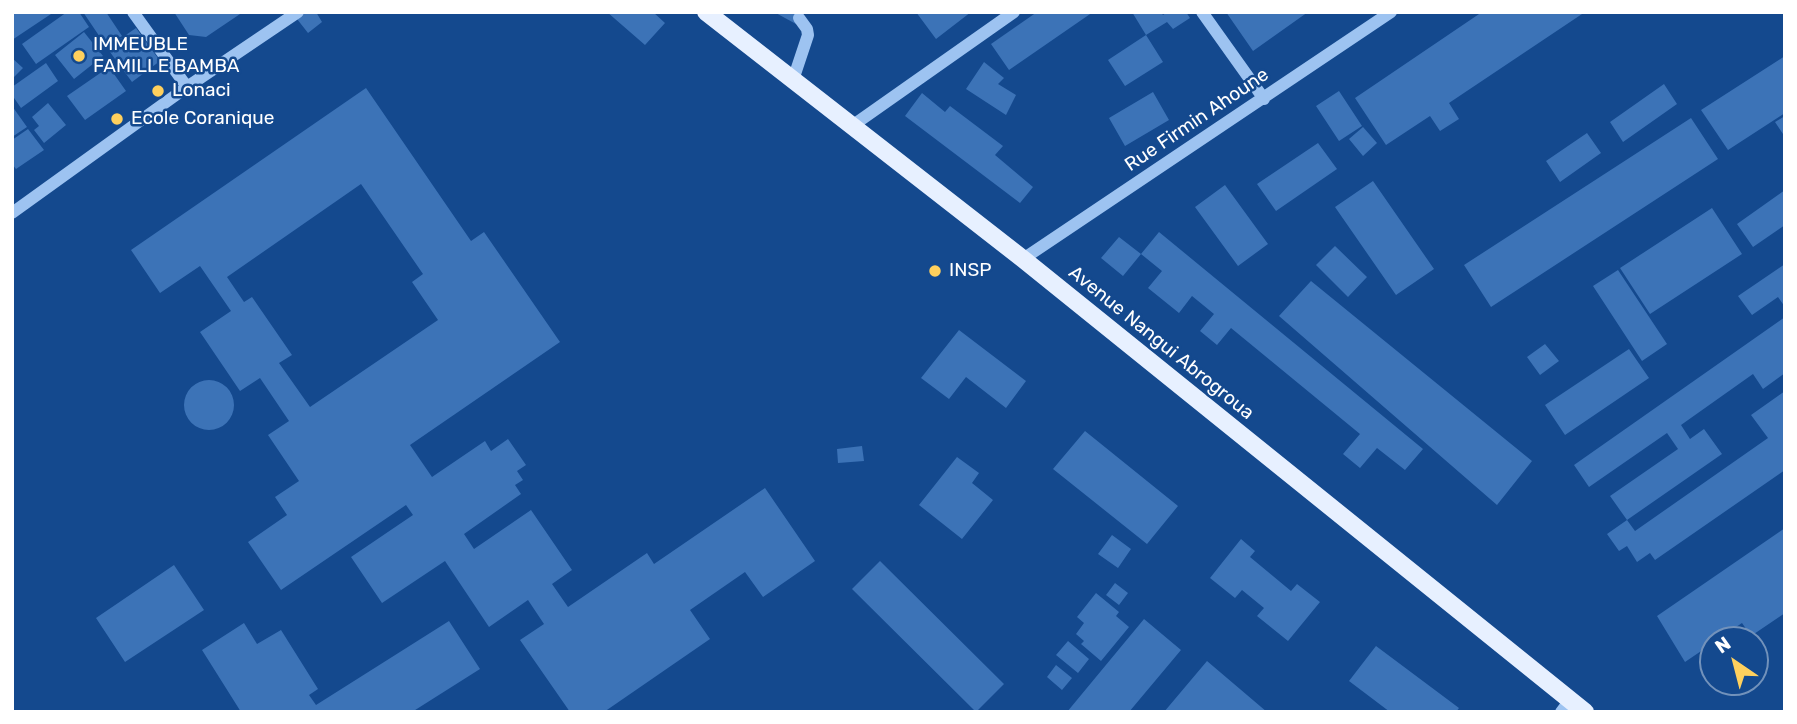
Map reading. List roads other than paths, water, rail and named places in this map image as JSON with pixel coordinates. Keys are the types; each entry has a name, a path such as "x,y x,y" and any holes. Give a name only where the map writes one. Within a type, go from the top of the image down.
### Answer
{"main road":[{"name":"Avenue Nangui Abrogroua","path":"718,16 793,80 1023,259 1565,706 1585,712"}],"street":[{"path":"134,12 187,87"},
{"path":"12,213 187,87 298,12"},
{"path":"852,126 1014,12"},
{"path":"1202,12 1264,100"},
{"name":"Rue Firmin Ahoune","path":"1023,259 1264,100 1391,12"},
{"path":"793,80 808,36 807,29 799,18"}],"place":[{"name":"IMMEUBLE FAMILLE BAMBA","path":"79,56"},
{"name":"Lonaci","path":"158,91"},
{"name":"Ecole Coranique","path":"117,119"},
{"name":"INSP","path":"935,271"}]}
